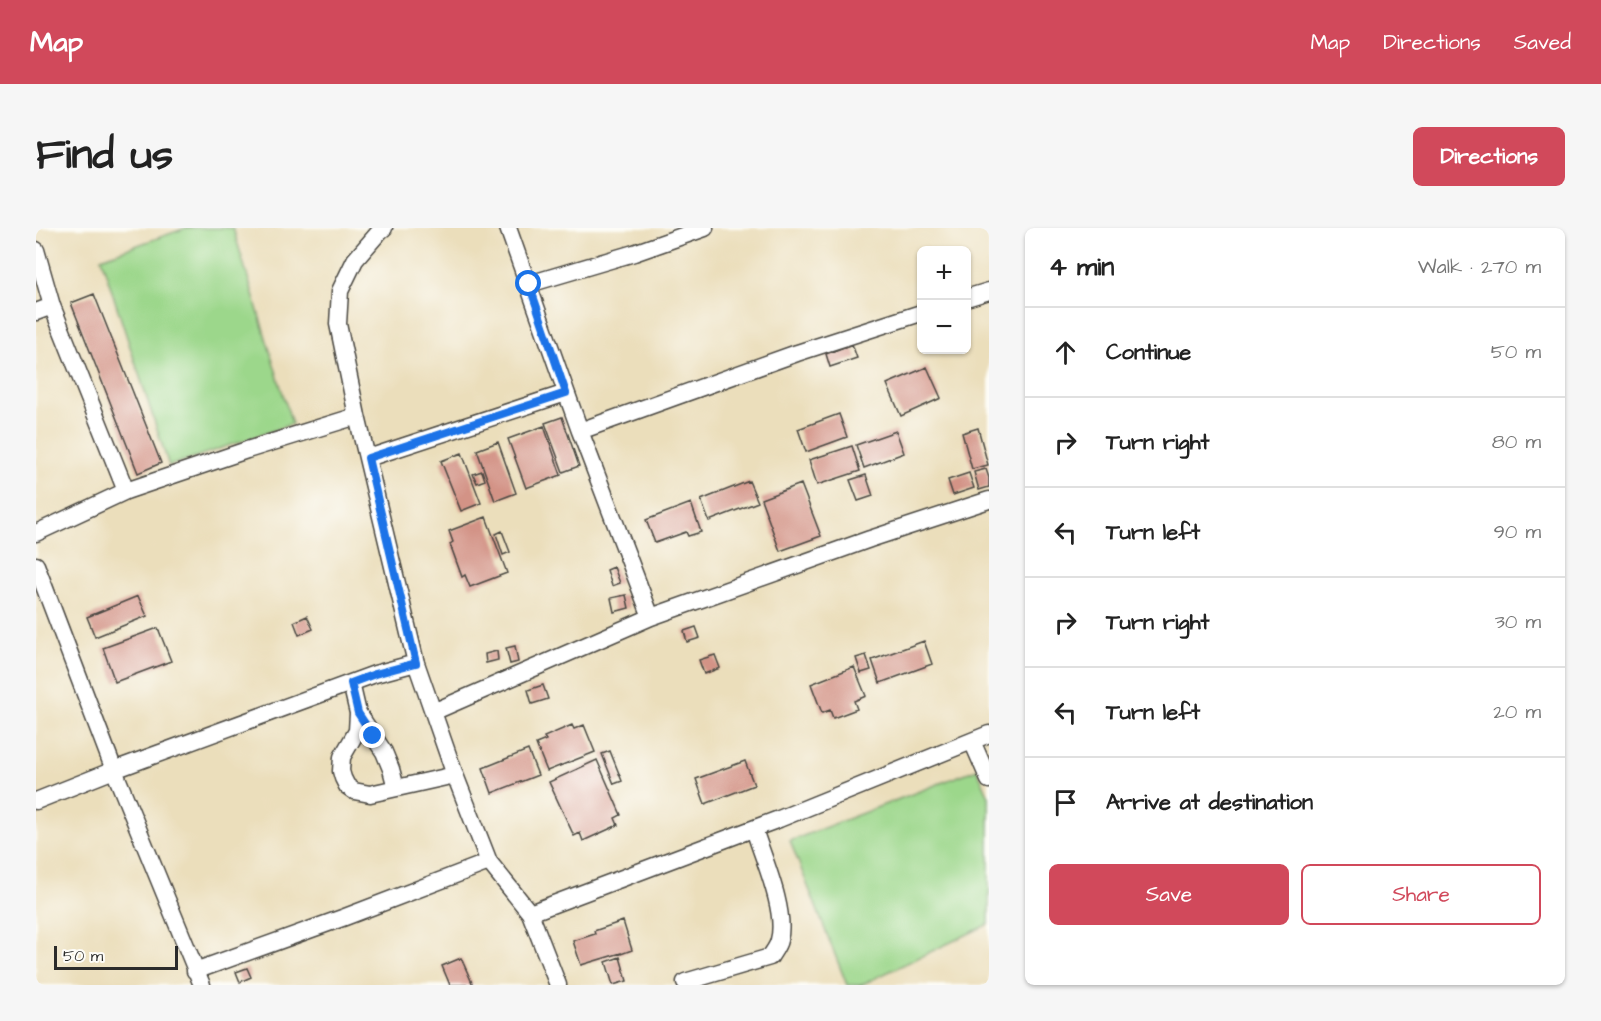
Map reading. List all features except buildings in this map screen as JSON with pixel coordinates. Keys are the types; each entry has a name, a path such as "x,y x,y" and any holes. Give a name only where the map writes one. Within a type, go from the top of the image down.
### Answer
{"street":[{"path":"384,228 356,260 340,291 338,324 357,416 416,663 455,775 489,862 530,913 558,985"},
{"path":"508,228 580,431 651,616"},
{"path":"529,284 634,253 705,228"},
{"path":"36,250 44,309 126,491"},
{"path":"971,296 989,291"},
{"path":"580,431 786,357 917,314"},
{"path":"368,458 566,393"},
{"path":"36,534 126,491 357,416"},
{"path":"433,712 651,616 989,500"},
{"path":"36,566 114,770 199,978 345,917 489,862"},
{"path":"36,801 375,674 416,663"},
{"path":"351,683 358,713 357,731 342,757 341,771 347,786 354,791 370,794 455,775"},
{"path":"358,713 384,752 396,788"},
{"path":"530,913 754,829 989,734"},
{"path":"972,741 989,780"},
{"path":"685,982 770,957 779,941 781,922 777,899 754,829"}],"green space":[{"path":"186,228 233,228 292,424 169,466 101,258"},
{"path":"977,769 989,797 989,924 861,985 847,985 790,841"}],"route":[{"path":"373,736 358,713 351,683 416,663 368,458 566,393 529,284"}]}
